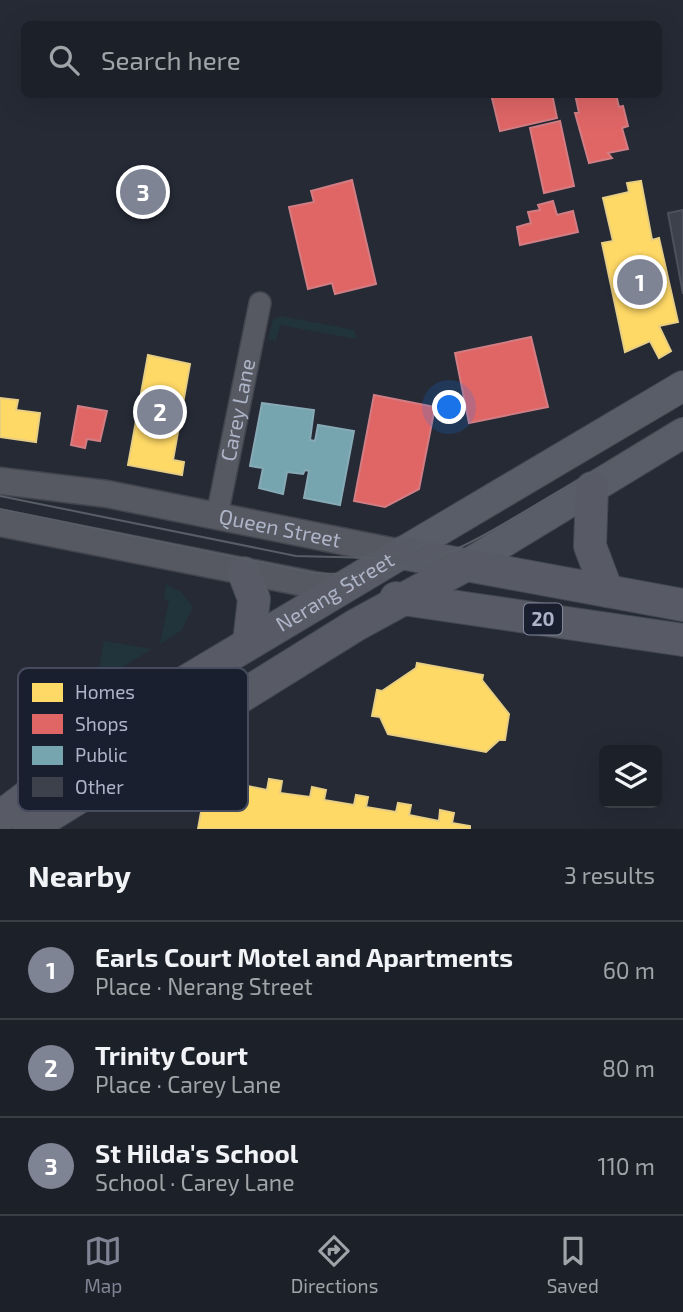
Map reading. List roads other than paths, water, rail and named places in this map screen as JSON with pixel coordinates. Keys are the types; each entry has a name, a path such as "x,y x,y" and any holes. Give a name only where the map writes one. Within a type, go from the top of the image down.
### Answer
{"main road":[{"name":"Nerang Street","path":"208,668 683,386"},
{"name":"Nerang Street","path":"248,690 402,599 466,565 683,433"},
{"path":"592,488 590,546 607,591"},
{"name":"Queen Street","path":"401,553 683,605"},
{"path":"244,573 254,599 249,642"},
{"name":"20","path":"340,590 683,640"},
{"name":"Nerang Street","path":"0,817 18,803"},
{"name":"Nerang Street","path":"28,829 56,811"}],"street":[{"name":"Carey Lane","path":"217,516 260,303"},
{"name":"Queen Street","path":"0,481 107,494 401,553"},
{"path":"0,523 340,590"}],"tram line":[{"path":"0,496 296,556 374,558 401,553 465,530 683,402"},
{"path":"0,509 314,573 383,571 412,565 465,545 683,418"}],"place":[{"name":"St Hilda's School","path":"143,192"},
{"name":"Earls Court Motel and Apartments","path":"640,282"},
{"name":"Trinity Court","path":"160,412"}]}
